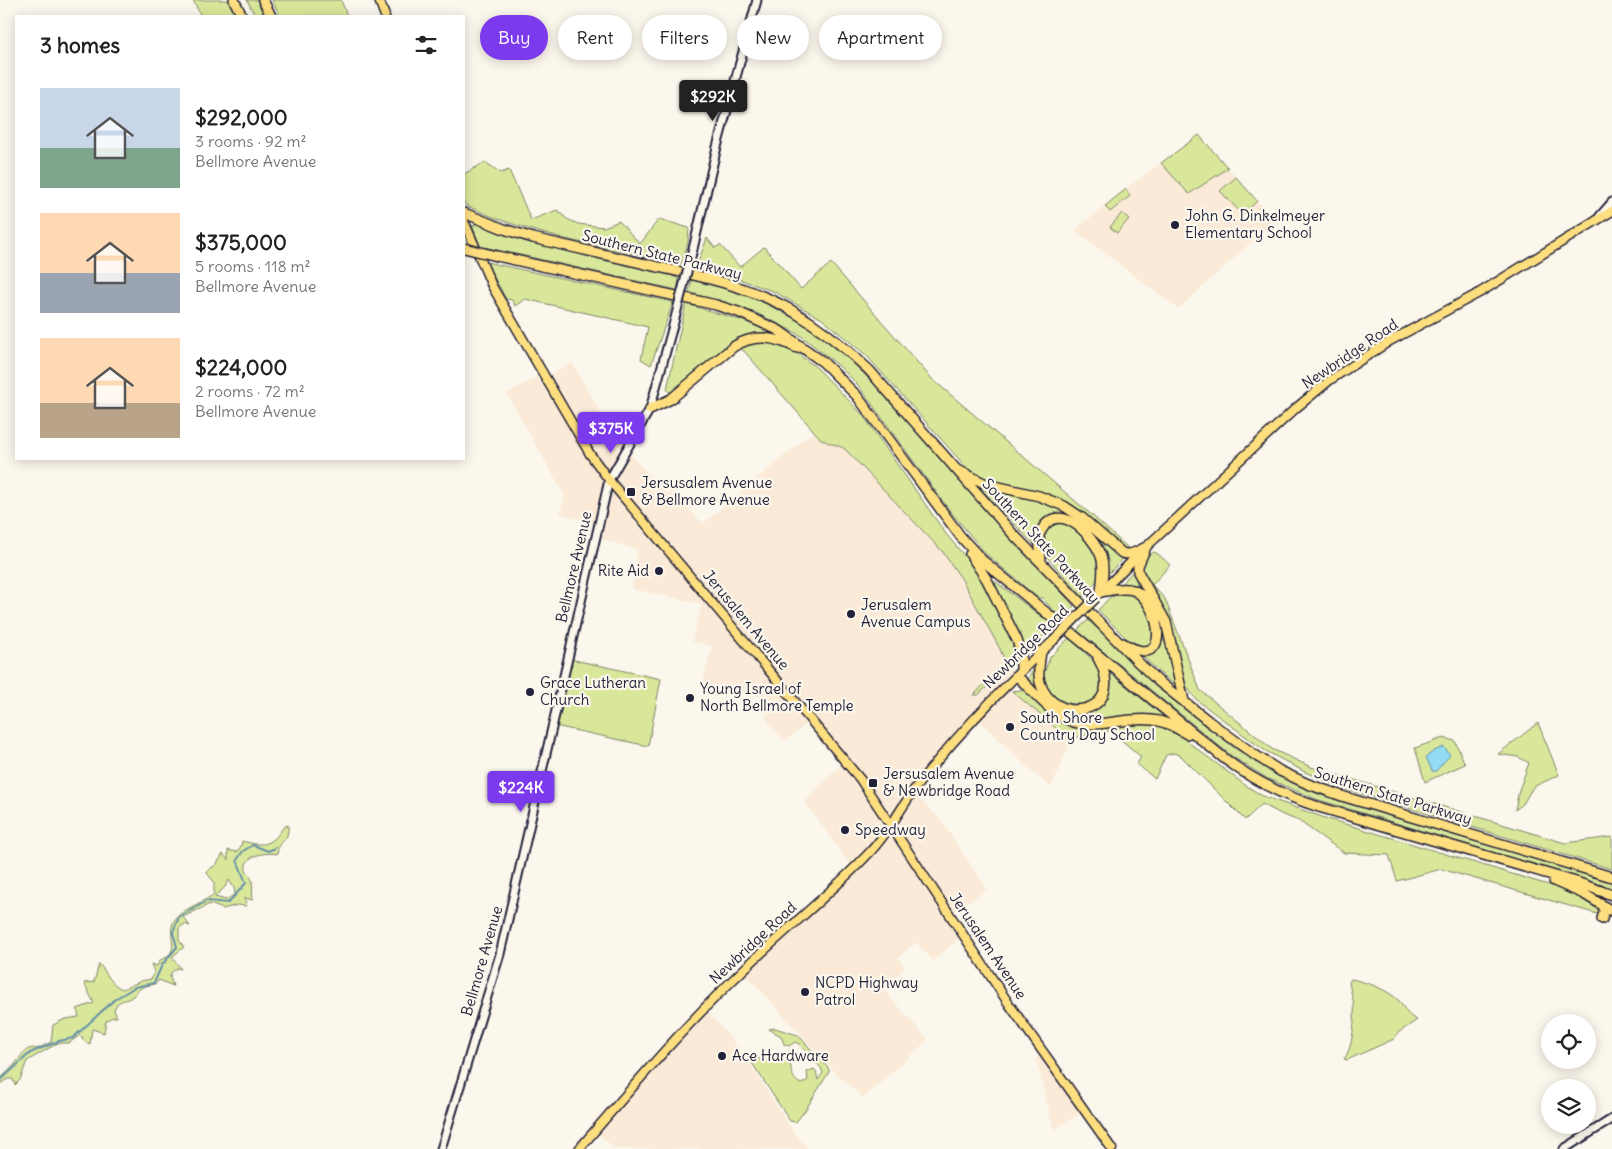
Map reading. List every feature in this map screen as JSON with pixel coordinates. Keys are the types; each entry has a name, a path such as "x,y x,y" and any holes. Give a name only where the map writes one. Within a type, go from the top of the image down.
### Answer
{"highway":[{"path":"234,0 242,15"},
{"path":"240,0 248,15"},
{"path":"263,0 270,15"},
{"name":"Southern State Parkway","path":"465,213 533,238 722,282 760,295 792,310 823,330 858,360 1007,527 1139,663 1184,701 1255,755 1280,771 1308,784 1345,797 1612,876"},
{"name":"Southern State Parkway","path":"465,248 671,294 738,312 778,330 823,362 858,396 941,510 970,548 982,560 1204,742 1251,778 1299,801 1612,895"},
{"path":"650,408 671,399 733,347 748,340 762,337 778,339 823,362"},
{"path":"958,470 986,484 1039,496 1064,506 1082,518 1122,553 1127,555 1135,553 1146,547"},
{"path":"941,510 993,591 1020,649 1018,673 1053,710 1070,721 1087,724 1150,719 1165,722 1204,742"},
{"path":"1041,563 1038,540 1041,530 1048,523 1061,518 1076,523 1089,536 1101,557 1103,569 1098,595 1124,588 1135,591 1144,598 1155,619 1158,635 1153,646 1147,650 1139,651 1116,640"},
{"path":"1146,547 1138,566 1138,572 1166,622 1184,701"},
{"path":"1041,652 1039,677 1044,692 1059,705 1079,711 1091,708 1098,702 1105,689 1105,673 1093,652"},
{"path":"1532,870 1584,894 1609,909 1602,919"}],"main road":[{"path":"379,0 384,15"},
{"name":"Bellmore Avenue","path":"441,1149 500,954 609,480 650,408 757,0"},
{"path":"1598,219 1612,202"},
{"name":"Newbridge Road","path":"579,1149 665,1050 709,1003 872,850 921,780 974,716 1053,641 1146,547 1296,408 1330,380 1390,342 1479,293 1612,211"},
{"name":"Jerusalem Avenue","path":"465,224 482,266 502,303 590,454 609,480 845,760 1010,1004 1112,1149"},
{"path":"1564,1149 1612,1119"}],"shaded area":[{"name":"John G. Dinkelmeyer Elementary School","path":"1199,135 1275,221 1178,309 1075,230"},
{"path":"572,363 603,417 606,416 637,434 627,451 667,494 672,490 703,524 814,431 832,435 942,551 961,578 1000,649 1005,662 1016,675 1006,685 1071,741 1051,788 975,716 913,793 940,819 987,889 952,913 964,934 933,961 916,942 898,958 905,967 884,990 928,1040 863,1098 834,1071 743,971 854,870 805,802 845,760 810,721 785,741 766,718 770,698 703,683 712,646 692,641 702,604 632,589 637,550 596,537 598,526 560,513 565,496 507,394 542,374 544,378"},
{"path":"705,1008 743,1053 793,1131 808,1149 615,1149 596,1131"},
{"path":"1042,1051 1083,1111 1054,1130 1036,1059"}],"green space":[{"path":"193,0 230,0 238,15 200,15"},
{"path":"247,0 257,0 264,15 254,15"},
{"path":"272,0 341,0 347,15 280,15"},
{"path":"1199,135 1228,168 1189,194 1161,163"},
{"path":"485,162 501,173 509,170 531,220 557,210 567,219 578,224 604,227 619,221 640,244 659,219 689,228 688,242 682,264 545,234 491,216 465,205 465,173"},
{"path":"1236,177 1257,201 1243,215 1220,191"},
{"path":"1126,189 1130,196 1110,212 1105,206"},
{"path":"1122,213 1129,219 1117,233 1110,227"},
{"path":"475,223 524,241 672,274 672,276 679,279 677,290 480,246 472,225 475,226"},
{"path":"707,238 715,248 720,245 740,267 764,247 801,289 831,263 931,378 1128,548 1125,551 1078,510 981,479 965,466 866,355 822,319 775,292 736,278 696,268"},
{"path":"486,262 673,302 651,365 641,359 648,327 525,299 515,306 512,300 506,299"},
{"path":"692,280 729,288 765,303 805,324 845,355 877,387 1074,606 1061,619 1042,598 1038,598 986,554 950,511 858,385 839,366 800,335 756,313 689,292"},
{"path":"686,304 754,324 772,334 760,334 673,392 669,392 667,389"},
{"path":"768,340 794,351 817,368 862,414 946,534 978,572 1019,651 1014,662 978,695 974,695 1005,662 1000,649 961,578 942,551 845,449 820,438 744,351 739,348 752,342"},
{"path":"975,482 1044,500 1062,507 1126,556 1107,575 1103,551 1095,537 1077,520 1061,515 1048,519 1043,523 1034,545"},
{"path":"1058,520 1079,528 1100,559 1099,578 1083,597 1046,556 1041,547 1044,530"},
{"path":"1154,552 1170,565 1152,585 1165,599 1200,690 1272,749 1311,767 1565,843 1612,837 1612,869 1345,789 1305,772 1264,750 1198,701 1190,692 1184,681 1170,623 1142,571 1141,563"},
{"path":"1135,569 1139,580 1136,583 1140,587 1139,589 1120,585"},
{"path":"992,580 1054,626 1027,652 1025,651"},
{"path":"1124,590 1143,599 1156,629 1152,644 1146,648 1134,646 1098,610 1110,597 1120,595"},
{"path":"1088,620 1198,720 1236,749 1272,772 1318,794 1612,881 1612,888 1316,799 1268,779 1233,757 1077,630"},
{"path":"1164,631 1179,688 1139,653 1160,644 1161,640 1165,641"},
{"path":"1070,637 1096,664 1103,685 1096,699 1088,705 1079,707 1070,706 1055,697 1049,689 1043,671 1045,671 1050,657"},
{"path":"570,659 661,679 648,746 555,726"},
{"path":"1038,666 1044,697 1029,682 1030,675"},
{"path":"1111,674 1166,718 1165,720 1089,721 1076,720 1064,714 1066,711 1086,712 1104,704 1103,701 1106,698"},
{"path":"1021,690 1031,693 1064,721 1143,722 1159,725 1176,733 1245,785 1263,796 1322,817 1572,892 1600,906 1601,915 1441,869 1397,881 1389,855 1344,853 1299,821 1262,804 1245,820 1181,756 1174,753 1166,755 1155,779 1137,764 1141,757 1111,731 1077,737 1071,741 1012,691"},
{"path":"1538,723 1559,775 1533,787 1523,804 1515,810 1519,790 1529,763 1518,757 1498,754"},
{"path":"1443,738 1455,741 1465,764 1425,782 1415,748"},
{"path":"288,825 286,838 279,846 277,854 257,855 248,860 246,871 252,880 253,900 244,898 247,906 237,905 223,909 210,904 183,917 190,926 185,924 179,928 179,940 184,947 172,957 181,969 177,968 171,973 170,977 173,986 159,980 155,984 140,989 130,998 118,1003 114,1010 117,1017 112,1017 106,1021 104,1033 92,1029 90,1044 85,1042 80,1035 69,1043 58,1043 27,1061 20,1080 15,1085 13,1079 8,1079 0,1084 0,1079 27,1050 37,1049 51,1042 53,1025 65,1019 79,1017 77,1009 94,1003 84,983 94,982 99,964 112,982 123,989 151,979 154,972 151,964 157,966 160,960 167,957 172,949 172,929 176,918 185,910 214,894 214,882 207,873 208,870 216,865 223,854 228,860 228,850 237,852 242,841 265,844 273,840","holes":["229,880 235,894 226,900 215,897"]},
{"path":"1351,979 1370,984 1388,992 1417,1020 1398,1033 1394,1039 1347,1060 1344,1059 1350,1048 1354,1018 1354,1005 1349,982"},
{"path":"775,1028 798,1035 829,1069 806,1109 796,1122 790,1121 752,1063 752,1059 770,1062 778,1058 783,1052 787,1053 792,1074 801,1084 808,1080 807,1072 814,1069 818,1080 823,1073 821,1068 799,1044 795,1042 789,1046 784,1044 781,1036 769,1029"}],"water":[{"path":"1444,747 1450,755 1436,771 1432,771 1426,757"}],"waterway":[{"path":"0,1081 30,1053 59,1041 73,1038 115,999 135,987 154,983 162,965 177,947 173,932 179,917 207,901 228,903 246,883 237,860 243,851 253,845 268,851 275,848"}],"place":[{"name":"John G. Dinkelmeyer Elementary School","path":"1175,225"},
{"name":"Jersusalem Avenue & Bellmore Avenue","path":"631,492"},
{"name":"Rite Aid","path":"659,571"},
{"name":"Jerusalem Avenue Campus","path":"851,614"},
{"name":"Grace Lutheran Church","path":"530,692"},
{"name":"Young Israel of North Bellmore Temple","path":"690,698"},
{"name":"South Shore Country Day School","path":"1010,727"},
{"name":"Jersusalem Avenue & Newbridge Road","path":"873,783"},
{"name":"Speedway","path":"845,830"},
{"name":"NCPD Highway Patrol","path":"805,992"},
{"name":"Ace Hardware","path":"722,1056"}]}
